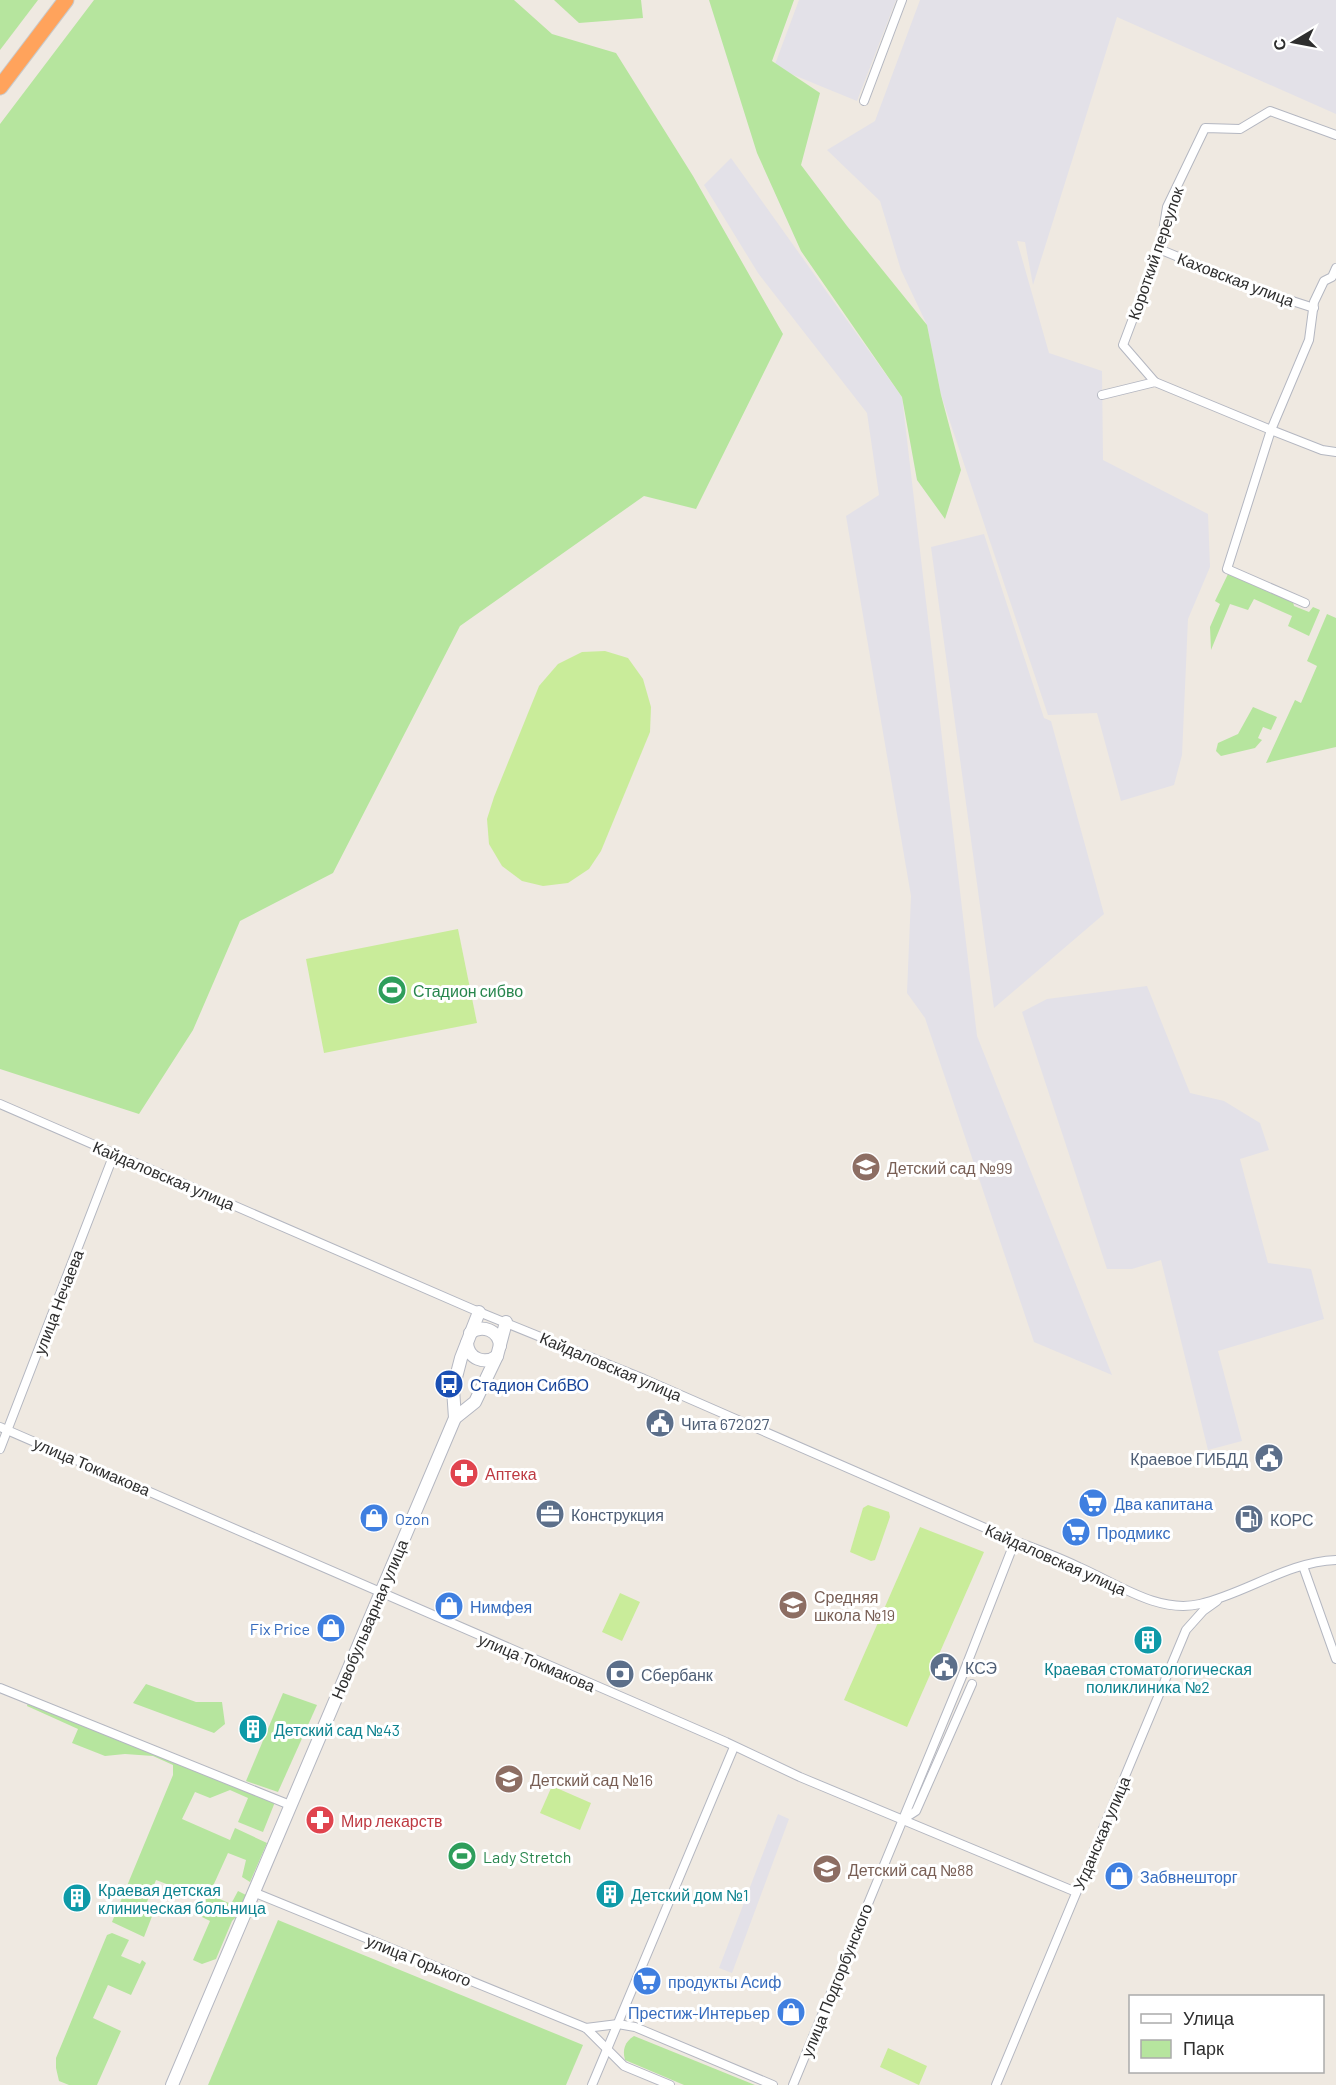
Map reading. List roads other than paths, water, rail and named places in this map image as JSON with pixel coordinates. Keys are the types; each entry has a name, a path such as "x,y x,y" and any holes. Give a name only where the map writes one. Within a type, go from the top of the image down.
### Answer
{"highway":[{"path":"0,87 66,0"}],"street":[{"path":"864,101 902,0"},
{"name":"Короткий переулок","path":"1155,382 1123,345 1159,249 1167,207 1205,128 1240,129 1270,111 1336,135"},
{"name":"Каховская улица","path":"1159,249 1258,290 1314,308"},
{"path":"1305,603 1227,569 1271,430 1308,340 1314,302 1324,281 1332,277 1336,268"},
{"path":"1102,395 1155,382 1322,450 1336,452"},
{"name":"Кайдаловская улица","path":"0,1104 479,1312 644,1379 1070,1563 1141,1597 1184,1605 1199,1604 1224,1596"},
{"name":"улица Нечаева","path":"0,1449 4,1428 114,1154"},
{"path":"454,1418 453,1389 479,1312"},
{"path":"454,1418 475,1402 499,1351 506,1322"},
{"path":"469,1338 480,1328 487,1329 497,1335 499,1351"},
{"path":"469,1338 470,1354 481,1360 487,1361 499,1351"},
{"name":"Новобульварная улица","path":"172,2085 454,1418"},
{"name":"улица Токмакова","path":"4,1428 902,1820 1077,1892"},
{"name":"улица Подгорбунского","path":"793,2085 961,1679 1015,1541"},
{"path":"1224,1596 1303,1566 1336,1560"},
{"path":"1303,1566 1336,1659"},
{"name":"Угданская улица","path":"996,2085 1186,1630 1203,1611 1224,1596"},
{"path":"902,1820 916,1811 972,1684"},
{"path":"0,1688 290,1805"},
{"path":"592,2085 734,1747"},
{"name":"улица Горького","path":"253,1892 586,2028 624,2066 670,2085"},
{"name":"улица Горького","path":"586,2028 618,2024 635,2027 774,2085"}],"place":[{"name":"Стадион сибво","path":"392,990"},
{"name":"Детский сад №99","path":"866,1167"},
{"name":"Стадион СибВО","path":"449,1384"},
{"name":"Чита 672027","path":"660,1423"},
{"name":"Краевое ГИБДД","path":"1269,1458"},
{"name":"Аптека","path":"464,1473"},
{"name":"Два капитана","path":"1093,1503"},
{"name":"Конструкция","path":"550,1514"},
{"name":"Ozon","path":"374,1518"},
{"name":"КОРС","path":"1249,1519"},
{"name":"Продмикс","path":"1076,1532"},
{"name":"Средняя школа №19","path":"793,1605"},
{"name":"Нимфея","path":"449,1606"},
{"name":"Fix Price","path":"331,1628"},
{"name":"Краевая стоматологическая поликлиника №2","path":"1148,1640"},
{"name":"КСЭ","path":"944,1667"},
{"name":"Сбербанк","path":"620,1674"},
{"name":"Детский сад №43","path":"253,1729"},
{"name":"Детский сад №16","path":"509,1779"},
{"name":"Мир лекарств","path":"320,1820"},
{"name":"Lady Stretch","path":"462,1856"},
{"name":"Детский сад №88","path":"827,1869"},
{"name":"Забвнешторг","path":"1119,1876"},
{"name":"Детский дом №1","path":"610,1894"},
{"name":"Краевая детская клиническая больница","path":"77,1898"},
{"name":"продукты Асиф","path":"647,1981"},
{"name":"Престиж-Интерьер","path":"791,2012"}]}
